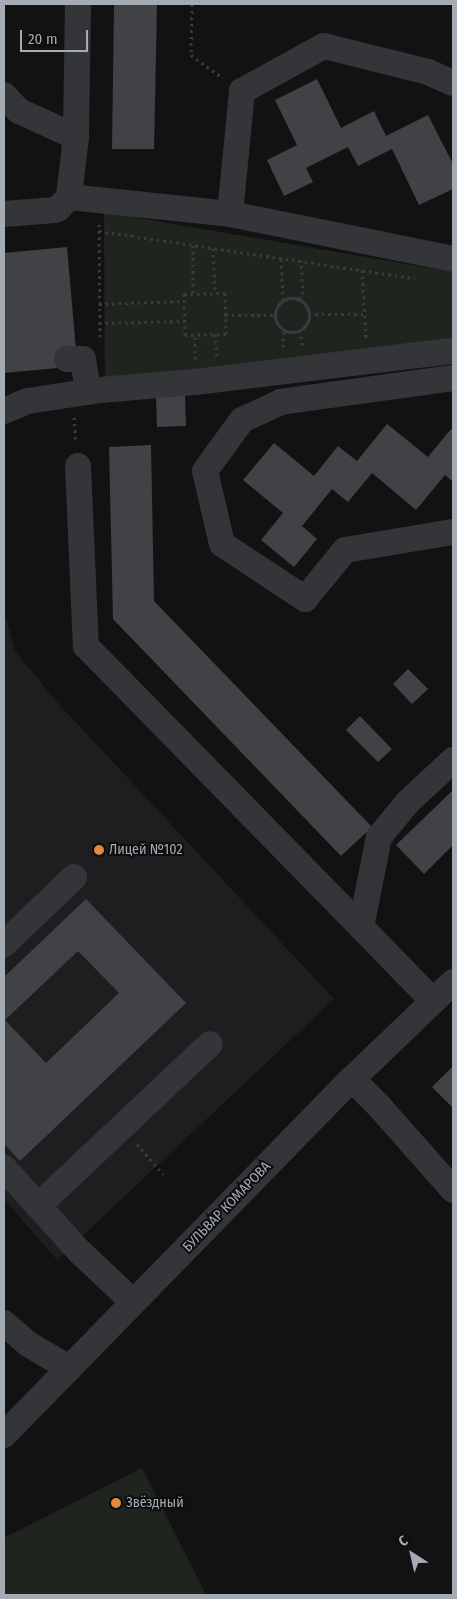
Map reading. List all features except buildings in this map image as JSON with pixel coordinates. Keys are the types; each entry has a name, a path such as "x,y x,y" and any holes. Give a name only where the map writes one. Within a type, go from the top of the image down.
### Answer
{"street":[{"path":"4,214 55,210 69,196 76,137 78,4"},
{"path":"230,214 242,91 324,46 428,72 453,83"},
{"path":"4,95 19,111 76,137"},
{"path":"69,196 97,201 230,214 453,259"},
{"path":"4,411 28,402 80,394 195,382 453,350"},
{"path":"67,359 83,359 80,394"},
{"path":"453,378 281,402 242,420 206,471 222,544 306,599 345,550 453,532"},
{"path":"78,466 86,646 433,1001"},
{"path":"361,927 378,837 408,802 453,760"},
{"path":"4,944 74,876"},
{"name":"БУЛЬВАР КОМАРОВА","path":"4,1435 352,1079 453,982"},
{"path":"38,1206 210,1044"},
{"path":"352,1079 379,1106 453,1190"},
{"path":"4,1168 80,1252 133,1302"},
{"path":"4,1323 28,1344 69,1368"}],"path":[{"path":"192,4 190,54 242,91"},
{"path":"97,201 100,342"},
{"path":"99,231 417,279"},
{"path":"193,245 193,294"},
{"path":"213,248 215,293"},
{"path":"281,259 283,300 275,309 274,315 279,327 284,331 294,332 305,326 309,314 304,303 299,299 283,300"},
{"path":"299,299 303,294 301,262"},
{"path":"362,270 368,361"},
{"path":"215,293 224,293 226,334 185,335 184,294 215,293"},
{"path":"99,304 184,301"},
{"path":"309,314 365,314"},
{"path":"225,315 274,315"},
{"path":"100,323 184,321"},
{"path":"78,466 80,394"},
{"path":"122,1127 163,1174"}],"shaded area":[{"path":"104,212 453,272 453,356 105,399"},
{"name":"Лицей №102","path":"4,609 15,651 56,701 334,999 57,1260 4,1199"},
{"name":"Звёздный","path":"142,1468 206,1595 4,1595 4,1538"}],"place":[{"name":"Лицей №102","path":"99,850"},
{"name":"Звёздный","path":"116,1503"}]}
